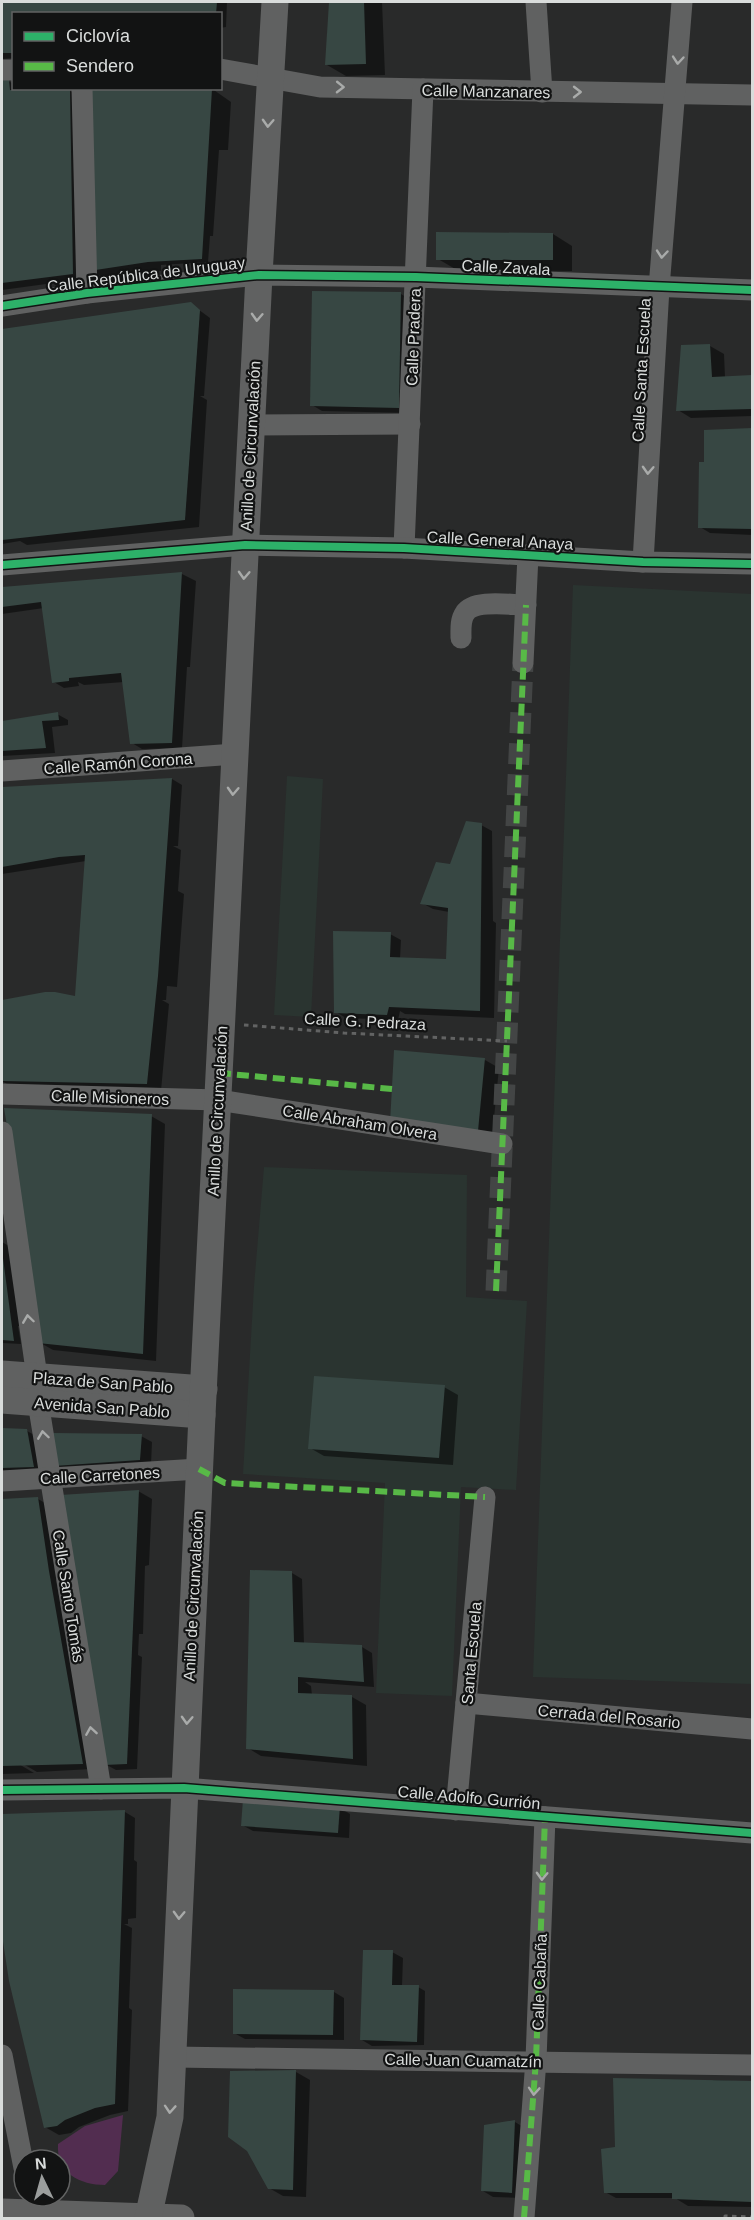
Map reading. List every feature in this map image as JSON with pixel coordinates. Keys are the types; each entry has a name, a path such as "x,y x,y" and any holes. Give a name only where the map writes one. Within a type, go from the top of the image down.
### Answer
{"main road":[{"name":"Anillo de Circunvalación","path":"148,2218 170,2117 235,754 275,2"},
{"name":"Plaza de San Pablo","path":"2,1374 38,1390 203,1402"},
{"name":"Avenida San Pablo","path":"2,1400 38,1390"},
{"path":"64,2208 148,2218 181,2218"}],"street":[{"path":"536,2 542,92"},
{"name":"Calle Santa Escuela","path":"643,562 659,288 682,2"},
{"name":"Calle Manzanares","path":"222,69 320,87 753,94"},
{"name":"Calle Pradera","path":"404,548 423,89"},
{"path":"82,90 87,293"},
{"name":"Calle Zavala","path":"259,275 416,276 659,288 753,290"},
{"name":"Calle República de Uruguay","path":"2,306 87,293 259,275"},
{"path":"252,425 410,424"},
{"name":"Calle General Anaya","path":"2,565 246,545 404,548 643,562 753,564"},
{"path":"523,663 528,555"},
{"path":"461,638 464,614 472,607 481,604 526,605"},
{"name":"Calle Ramón Corona","path":"2,771 235,754"},
{"name":"Calle Misioneros","path":"2,1094 218,1101"},
{"name":"Calle Abraham Olvera","path":"218,1101 502,1144"},
{"name":"Calle Santo Tomás","path":"2,1132 49,1478 101,1789"},
{"name":"Calle Carretones","path":"2,1480 200,1469"},
{"name":"Santa Escuela","path":"456,1810 485,1497"},
{"name":"Cerrada del Rosario","path":"466,1703 753,1729"},
{"name":"Calle Adolfo Gurrión","path":"2,1790 184,1788 753,1833"},
{"name":"Calle Cabaña","path":"524,2218 536,2060 544,1817"},
{"path":"2,2055 20,2148"},
{"name":"Calle Juan Cuamatzín","path":"173,2057 536,2060 753,2065"}],"path":[{"path":"725,2217 753,2217"}],"shaded area":[{"path":"573,585 752,594 752,1684 533,1677"},
{"path":"287,776 323,779 311,1017 274,1015"},
{"path":"264,1167 467,1175 466,1297 527,1301 516,1490 461,1487 452,1696 376,1693 385,1483 243,1474 254,1286"},
{"path":"123,2115 118,2171 105,2185 87,2183 72,2176 72,2148 58,2148 58,2144 85,2126"}],"building":[{"path":"2,2 217,2 216,12 12,12 12,53 2,53"},
{"path":"329,2 364,2 366,64 325,65"},
{"path":"2,80 9,80 10,90 70,90 73,274 2,283"},
{"path":"89,90 212,90 202,259 148,262 89,271"},
{"path":"436,232 553,233 553,260 436,260"},
{"path":"312,291 401,292 399,408 310,406"},
{"path":"191,302 200,310 185,520 2,540 2,329"},
{"path":"710,344 712,377 752,375 752,409 676,411 681,345"},
{"path":"752,428 752,529 698,528 699,462 704,462 704,430"},
{"path":"182,572 172,743 130,744 121,673 69,678 69,681 52,683 41,602 2,607 2,587"},
{"path":"58,712 59,720 42,721 46,748 2,751 2,721"},
{"path":"172,778 158,976 147,1084 2,1081 2,1000 45,992 75,996 85,855 2,867 2,787"},
{"path":"466,821 482,823 480,1011 389,1007 387,1015 334,1013 333,931 391,932 390,957 446,959 448,908 420,904 436,862 450,864"},
{"path":"394,1050 485,1058 478,1131 390,1123"},
{"path":"4,1108 152,1114 143,1354 38,1343"},
{"path":"3,1258 11,1319 14,1341 2,1340"},
{"path":"314,1376 445,1385 439,1458 308,1449"},
{"path":"2,1428 27,1429 34,1467 2,1468"},
{"path":"53,1433 142,1434 140,1460 54,1466"},
{"path":"139,1490 127,1764 104,1765 60,1495"},
{"path":"38,1497 83,1764 2,1766 2,1499"},
{"path":"250,1570 292,1571 294,1642 362,1645 364,1682 298,1677 298,1693 352,1695 353,1759 246,1749"},
{"path":"243,1799 340,1806 338,1833 241,1826"},
{"path":"125,1810 115,2104 95,2108 65,2120 57,2126 44,2128 9,1981 2,1935 2,1814"},
{"path":"363,1950 393,1950 392,1985 419,1985 417,2042 360,2040"},
{"path":"233,1989 334,1990 333,2035 233,2034"},
{"path":"296,2070 293,2190 268,2189 247,2151 228,2137 230,2071"},
{"path":"613,2078 752,2081 752,2202 672,2199 672,2193 604,2193 601,2149 615,2147"},
{"path":"515,2120 512,2193 481,2191 484,2125"}],"tunnel":[{"path":"496,1291 523,663"}],"marked path":[{"path":"496,1291 526,605"},
{"path":"219,1073 392,1089"},
{"path":"199,1469 225,1483 485,1497"},
{"path":"524,2218 536,2060 545,1817"}],"cycle path":[{"path":"2,306 87,293 259,275 416,277 752,290"},
{"path":"2,565 245,545 404,548 643,562 752,564"},
{"path":"2,1790 184,1788 752,1833"}]}
